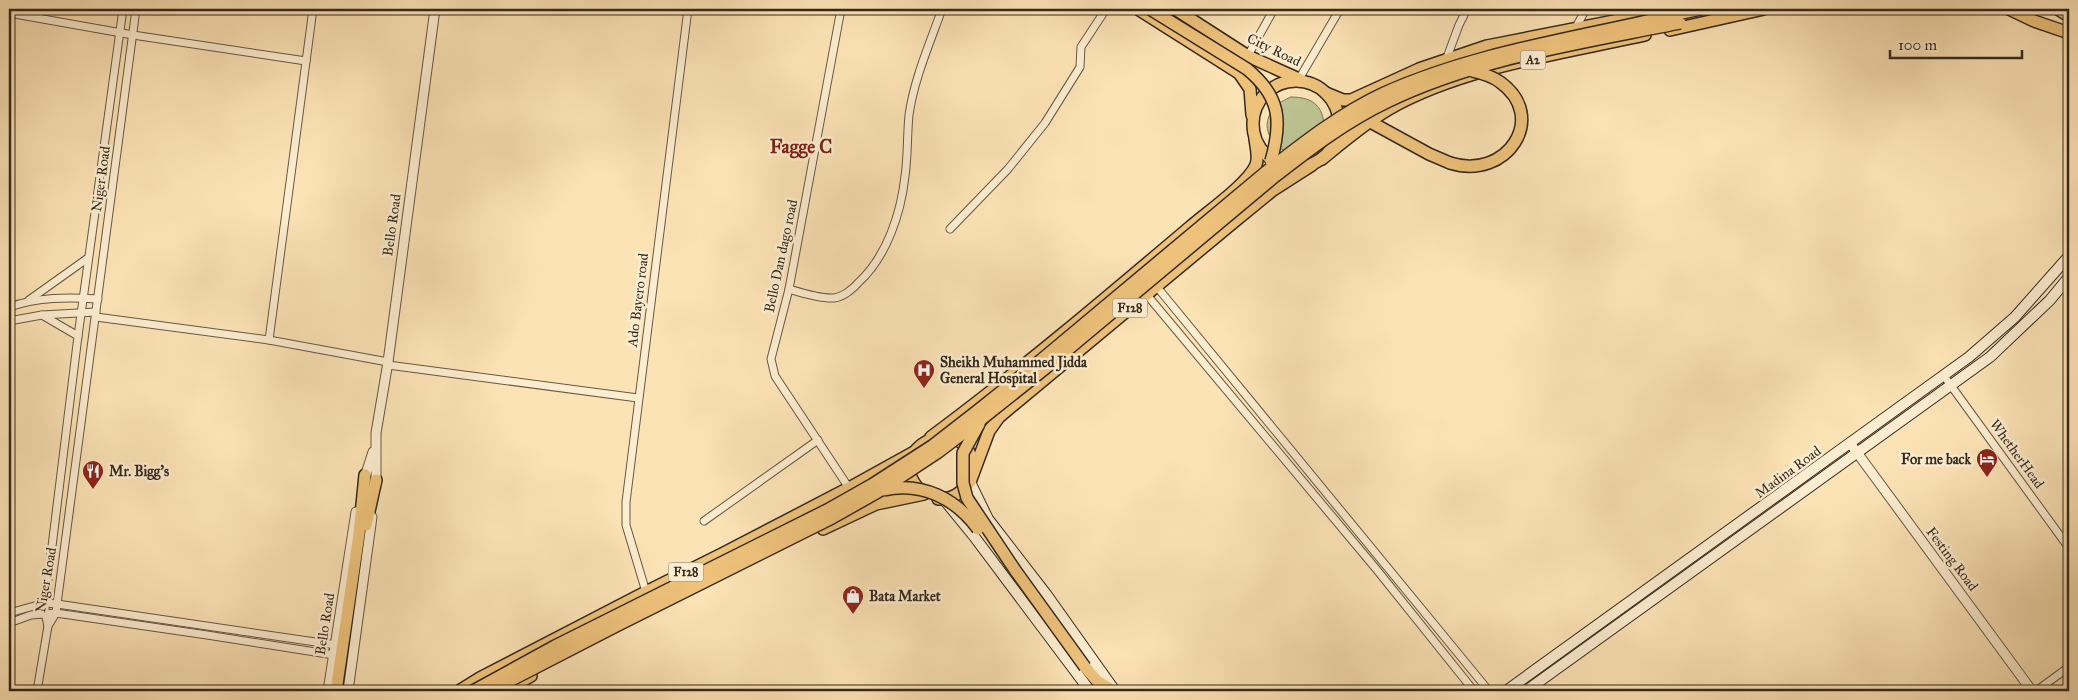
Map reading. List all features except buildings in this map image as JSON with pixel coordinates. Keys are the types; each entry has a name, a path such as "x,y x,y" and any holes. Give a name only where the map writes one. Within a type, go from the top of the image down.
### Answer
{"main road":[{"path":"1138,9 1239,73 1250,89 1255,139 1264,154 1278,164 1295,168 1317,162"},
{"path":"1150,9 1258,78 1268,91 1277,111 1278,130 1269,166"},
{"name":"City Road","path":"1175,9 1248,56 1310,83"},
{"path":"490,691 832,518 878,492 937,453 983,418 1310,149 1351,121 1386,102 1472,70 1701,9"},
{"name":"A2","path":"1317,162 1390,108 1422,93 1477,74 1764,9"},
{"path":"2009,9 2034,21 2069,33"},
{"path":"2058,9 2069,16"},
{"path":"473,691 555,646 827,510 932,446 1041,360 1269,166 1346,113 1382,94 1417,79 1492,54 1677,15 1725,17"},
{"name":"A2","path":"1310,83 1326,93 1343,100 1352,100 1419,69 1487,46 1576,27 1677,15"},
{"path":"1334,103 1429,154 1460,166 1477,167 1500,158 1514,144 1521,118 1518,103 1500,81 1472,70"},
{"path":"1252,124 1255,110 1261,98 1271,89 1283,83 1297,81 1310,83"},
{"name":"A2","path":"1317,162 1331,150 1338,133 1338,114 1334,103 1326,93"},
{"name":"F128","path":"459,691 480,678 849,488 914,452 926,440 978,402 1154,258 1239,185 1256,165 1255,139"},
{"name":"F128","path":"971,477 989,431 999,417 1273,190 1317,162"},
{"name":"Madina Road","path":"1506,691 1944,376 2015,316 2069,256"},
{"name":"Madina Road","path":"1526,691 2003,346 2050,300 2069,278"},
{"path":"983,418 963,453 963,483 967,498 1083,669 1095,691"},
{"path":"926,440 944,437 960,442 968,450 973,461 971,477 988,519 1046,594 1114,691"},
{"path":"914,452 910,471 912,480 924,494"},
{"path":"343,691 362,534 365,475"},
{"path":"971,477 957,495 943,499 973,535 1090,691"},
{"path":"336,691 362,534 376,480"},
{"path":"878,492 893,488 924,489 956,504 972,520 1083,669 1097,681 1114,691"},
{"name":"F128","path":"504,691 622,628 856,512 891,500 924,494 933,498 943,499"}],"street":[{"name":"Niger Road","path":"48,626 44,613 45,603 88,258 123,9"},
{"name":"Niger Road","path":"48,626 56,613 136,9"},
{"path":"269,340 313,9"},
{"name":"Bello Road","path":"328,691 355,518 365,475 375,444 388,363 435,9"},
{"name":"Ado Bayero road","path":"646,592 626,525 626,502 688,9"},
{"name":"Bello Dan dago road","path":"841,9 789,289 771,359 772,369 849,488"},
{"path":"789,289 834,298 852,290 868,274 882,251 896,220 905,177 909,114 914,92 942,9"},
{"path":"950,229 1008,169 1045,122 1080,67 1082,62 1081,47 1106,9"},
{"path":"1239,73 1274,9"},
{"path":"1299,79 1340,9"},
{"path":"1446,60 1467,9"},
{"path":"1576,27 1586,9"},
{"path":"9,13 133,35 306,61"},
{"path":"29,300 88,258"},
{"path":"1157,287 1489,691"},
{"path":"1147,295 1377,570 1474,691"},
{"path":"9,307 29,300 56,297 98,299"},
{"path":"9,321 42,314 82,312 269,340 388,363 638,398"},
{"path":"42,314 78,336"},
{"name":"WhetherHead","path":"1944,376 2069,548"},
{"path":"704,521 818,440"},
{"name":"Festing Road","path":"1850,443 2032,691"},
{"name":"Bello Road","path":"348,691 376,480 375,444"},
{"path":"1755,512 1762,522"},
{"path":"9,613 45,603 57,604 336,645"},
{"path":"9,622 44,613 56,613 334,655"},
{"path":"37,691 48,626"},
{"path":"2036,691 2069,667"}],"green space":[{"path":"1291,97 1306,99 1317,106 1323,116 1324,132 1289,153 1272,140 1268,133 1267,125 1273,109"}],"place":[{"name":"Sheikh Muhammed Jidda General Hospital","path":"924,389"},
{"name":"For me back","path":"1987,478"},
{"name":"Mr. Bigg's","path":"93,490"},
{"name":"Bata Market","path":"853,615"}],"district":[{"name":"Fagge C","path":"801,146"}]}
